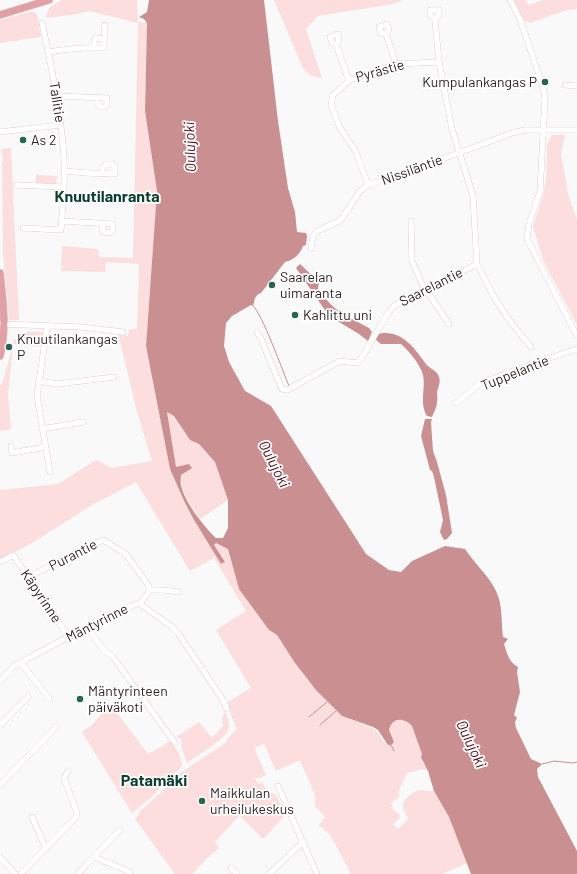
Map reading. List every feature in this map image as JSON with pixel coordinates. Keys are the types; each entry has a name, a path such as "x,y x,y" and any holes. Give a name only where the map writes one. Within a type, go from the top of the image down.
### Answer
{"main road":[{"path":"1,14 47,0"},
{"path":"0,273 3,345 0,356"}],"street":[{"path":"510,0 520,19 544,87 545,98 540,192 529,224 527,239 577,336"},
{"path":"435,20 439,62 452,129 473,196 477,264 509,320 531,347"},
{"name":"Tallitie","path":"23,228 61,230 62,221 64,145 42,23"},
{"path":"48,52 84,47 102,48 104,46 105,25"},
{"path":"386,34 396,64"},
{"path":"336,44 347,76 350,80"},
{"name":"Pyrästie","path":"368,185 355,150 340,128 331,105 333,95 350,80 396,64 439,62"},
{"path":"565,85 577,86"},
{"path":"56,96 97,98"},
{"path":"0,132 60,125"},
{"name":"Nissiläntie","path":"311,249 313,236 316,230 341,220 360,191 368,185 392,178 516,132 543,129 577,130"},
{"path":"64,171 102,174"},
{"path":"16,185 63,187"},
{"path":"62,221 103,224"},
{"path":"411,221 412,261 426,290 449,324"},
{"name":"Saarelantie","path":"257,332 282,389 288,390 340,361 357,363 361,359 388,313 395,305 477,264"},
{"path":"2,324 48,327 81,327 123,332"},
{"path":"48,327 38,381 37,396 50,472"},
{"name":"Tuppelantie","path":"456,403 482,383 577,349"},
{"path":"38,381 58,384 114,377"},
{"path":"42,428 83,422"},
{"path":"11,446 12,453 45,447"},
{"name":"Purantie","path":"28,577 103,540 128,557 150,590"},
{"name":"Käpyrinne","path":"0,562 13,555 68,637"},
{"path":"140,604 150,590 179,592"},
{"name":"Mäntyrinne","path":"0,681 14,666 68,637 88,629 102,620 136,604 140,604 171,626 178,633 223,700 227,709"},
{"path":"88,629 103,649 113,657 176,743"},
{"path":"21,663 49,698"},
{"path":"0,725 28,698"},
{"path":"0,785 56,727"},
{"path":"21,874 76,818 77,813 64,778 68,771"},
{"path":"278,786 317,874"},
{"path":"32,817 46,849"},
{"path":"78,874 120,830"},
{"path":"269,874 303,842"},
{"path":"0,857 15,874"},
{"path":"94,857 130,872"},
{"path":"231,868 237,874"}],"shaded area":[{"path":"62,0 137,0 138,22 147,23 145,111 157,191 146,346 170,469 185,503 221,564 225,562 214,545 216,543 228,549 239,589 269,630 277,635 295,663 316,690 342,716 372,728 388,745 391,735 389,730 395,721 402,720 412,726 422,754 421,757 428,771 422,769 407,773 399,790 399,797 391,803 393,809 400,815 399,819 393,824 398,829 408,819 403,809 403,804 411,794 419,790 434,791 449,817 467,863 442,874 351,874 331,836 319,825 325,817 315,806 315,795 300,760 276,771 264,744 254,748 266,775 260,778 255,778 259,784 262,782 268,791 275,794 286,814 263,839 241,817 252,802 215,842 219,848 210,855 192,874 175,874 135,819 140,813 139,812 168,786 177,775 227,742 226,740 237,729 232,718 228,702 251,688 216,630 246,611 214,558 190,571 136,482 92,505 32,543 0,560 0,490 58,484 96,460 112,468 152,461 137,412 118,333 128,336 129,329 137,329 139,264 106,262 105,272 61,271 62,246 98,249 99,257 133,258 138,23 89,11 46,18 51,6"},
{"path":"274,0 403,0 393,4 318,16 306,29 322,78 311,76 303,68"},
{"path":"514,0 526,0 528,5 543,0 577,0 577,9 567,10 530,23 524,21"},
{"path":"32,11 37,14 41,37 0,43 0,20"},
{"path":"552,135 565,135 561,154 568,194 577,219 577,325 543,260 533,226 543,196 546,180 547,144"},
{"path":"11,148 19,320 9,320 3,254 3,159 1,149"},
{"path":"36,175 57,176 56,185 36,184"},
{"path":"24,332 44,332 42,347 13,344 8,395 11,429 0,431 0,387 4,378 14,340"},
{"path":"167,412 174,416 190,440 199,444 215,462 228,500 200,519 184,493 181,481 181,475 192,468 189,464 176,468"},
{"path":"110,704 148,754 171,741 182,762 181,768 169,777 153,796 132,813 82,732 92,725"},
{"path":"225,712 229,725 226,734 216,743 187,763 181,746 182,739 176,737 199,722 212,738 223,726 222,718"}],"water":[{"name":"Oulujoki","path":"149,0 264,0 278,121 288,188 295,212 297,232 306,233 307,236 306,245 303,246 296,256 285,262 261,293 255,298 253,306 251,305 232,316 226,323 224,346 229,362 245,391 271,406 366,554 389,570 401,572 412,561 445,546 465,549 489,580 496,591 500,602 503,637 508,639 504,644 506,651 510,660 518,667 517,672 520,692 514,715 517,718 515,722 516,728 531,759 542,764 537,769 538,777 577,851 577,874 471,874 449,817 434,791 428,771 421,757 422,754 412,726 402,720 395,721 389,730 394,742 391,745 388,745 378,730 342,716 316,690 295,663 277,635 269,630 239,589 228,549 216,543 214,545 225,562 221,564 185,503 170,469 146,346 157,191 145,111 147,23 144,19 139,17 147,12","holes":["167,412 174,416 190,440 199,444 215,462 228,500 228,528 223,538 216,538 206,527 190,506 183,491 181,475 192,468 189,464 176,467"]},
{"path":"300,264 319,282 318,288 329,303 340,312 369,328 372,332 368,341 329,316 296,268"},
{"path":"390,333 403,338 438,375 440,381 437,392 437,404 432,417 427,416 423,406 424,380 417,362 401,344 381,344 375,339 378,334"},
{"path":"425,419 432,419 433,451 446,495 452,533 447,539 444,540 440,532 443,520 434,477 432,471 430,470 421,436"}],"waterway":[{"path":"253,306 262,319 289,386"},
{"path":"309,717 327,702"},
{"path":"320,725 336,711"},
{"path":"391,745 394,751"},
{"path":"542,764 554,761 572,763 577,762"}],"place":[{"name":"Kumpulankangas P","path":"545,82"},
{"name":"As 2","path":"23,140"},
{"name":"Saarelan uimaranta","path":"272,285"},
{"name":"Kahlittu uni","path":"295,315"},
{"name":"Knuutilankangas P","path":"9,347"},
{"name":"Mäntyrinteen päiväkoti","path":"80,699"},
{"name":"Maikkulan urheilukeskus","path":"202,801"}],"district":[{"name":"Knuutilanranta","path":"107,197"},
{"name":"Patamäki","path":"154,781"}]}
